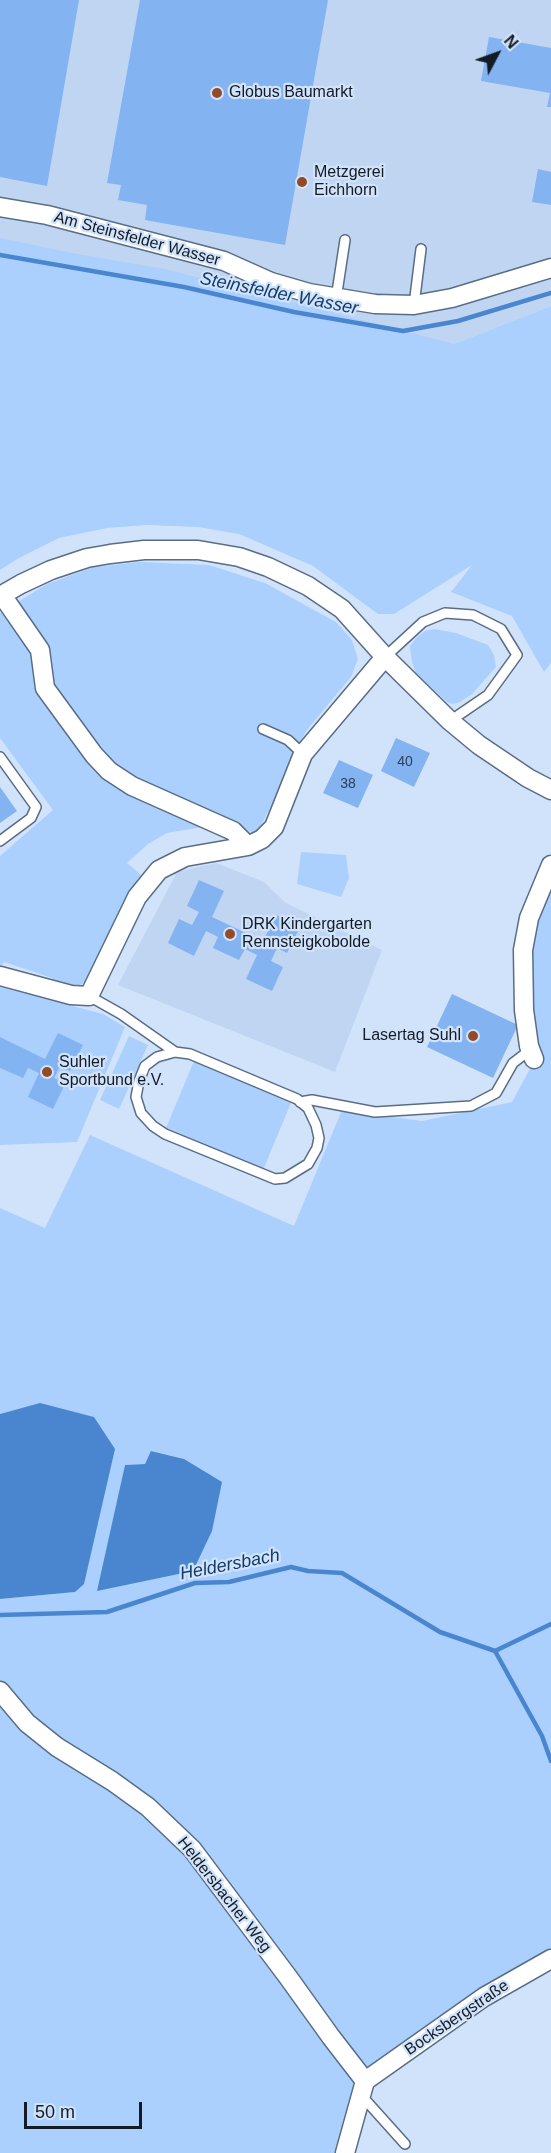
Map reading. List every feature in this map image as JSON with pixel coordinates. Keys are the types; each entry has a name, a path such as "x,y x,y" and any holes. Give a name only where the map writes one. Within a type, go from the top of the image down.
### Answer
{"street":[{"name":"Am Steinsfelder Wasser","path":"0,207 47,214 224,261 272,282 336,298 375,304 414,304 452,298 551,268"},
{"path":"248,846 233,831 132,786 109,771 94,755 45,688 40,650 1,595 51,570 87,558 144,550 198,550 239,557 268,567 308,586 342,609 385,657 450,721 479,745 528,778 551,790"},
{"path":"0,976 71,995 89,996 137,897 159,870 185,856 248,846 262,838 274,827 303,754 385,657"},
{"path":"532,1055 524,1010 523,950 529,918 551,865"},
{"name":"Heldersbacher Weg","path":"0,1691 27,1723 57,1747 112,1781 148,1807 192,1849 331,2037 363,2088"},
{"name":"Bocksbergstraße","path":"363,2088 484,1997 551,1959"},
{"path":"345,2153 363,2088"}],"lane":[{"path":"336,298 345,240"},
{"path":"414,304 421,249"},
{"path":"385,657 423,622 445,613 473,615 501,629 517,655 488,695 450,721"},
{"path":"263,729 288,740 303,754"},
{"path":"0,758 36,807 31,818 0,841"},
{"path":"89,996 121,1014 175,1052"},
{"path":"175,1052 190,1054 300,1102 308,1108 319,1138 317,1148 308,1164 285,1178 275,1179 165,1134 153,1126 141,1113 136,1097 139,1081 146,1066 157,1057 175,1052"},
{"path":"300,1102 312,1101 375,1112 471,1106 496,1093 513,1063 532,1055"},
{"path":"363,2088 405,2144"}],"shaded area":[{"path":"0,0 551,0 551,306 454,344 0,278"},
{"path":"0,238 165,269 454,344 551,306 551,663 544,672 512,616 451,592 472,565 394,614 378,614 313,566 239,534 198,527 146,525 107,528 59,538 0,570"},
{"path":"140,562 209,565 265,583 336,622 352,640 358,659 351,677 307,730 289,760 281,788 256,834 216,818 208,826 167,833 148,844 127,863 141,875 128,893 92,973 84,983 68,991 51,985 52,978 4,962 0,969 0,856 53,810 0,738 0,613 47,584 94,567"},
{"path":"434,629 456,633 488,645 494,655 496,667 472,694 460,702 453,704 447,702 416,673 412,662 410,646 425,631"},
{"path":"301,852 346,855 349,878 341,897 297,884"},
{"path":"216,863 264,882 286,903 382,950 335,1072 118,985 177,872"},
{"path":"551,867 551,1959 365,2081 345,2153 0,2153 0,1599 75,1592 101,1430 94,1417 40,1404 0,1414 0,1208 45,1228 90,1135 294,1226 342,1110 422,1121 512,1102 538,1054 523,950","holes":["152,1451 184,1459 98,1591 125,1465 145,1464"]},
{"path":"0,987 103,1014 125,1027 77,1142 0,1145"},
{"path":"129,1036 148,1045 119,1109 100,1100"},
{"path":"194,1061 291,1103 263,1170 166,1128"},
{"path":"40,1403 94,1417 115,1449 84,1584 75,1592 0,1599 0,1414"},
{"path":"151,1451 184,1459 222,1482 212,1531 193,1571 97,1591 125,1465 145,1464"}],"building":[{"path":"0,0 79,0 47,186 0,177"},
{"path":"140,0 328,0 285,245 145,220 147,205 118,200 121,185 107,183"},
{"path":"489,37 551,48 551,107 547,107 550,93 481,81"},
{"path":"538,169 551,172 551,205 532,202"},
{"path":"396,738 430,753 414,787 381,771"},
{"path":"339,760 373,775 358,808 323,793"},
{"path":"0,787 17,811 0,823"},
{"name":"DRK Kindergarten Rennsteigkobolde","path":"199,880 224,891 212,917 263,941 276,915 300,927 287,953 277,948 271,961 283,967 272,991 246,979 257,955 245,949 239,960 213,948 218,937 206,931 194,956 168,943 179,919 192,925 199,912 187,906"},
{"name":"Lasertag Suhl","path":"452,994 518,1025 493,1078 427,1047"},
{"name":"Suhler Sportbund e.V.","path":"58,1033 83,1045 70,1071 60,1066 54,1078 65,1084 53,1109 28,1097 39,1073 28,1068 23,1078 0,1068 0,1037 45,1059"}],"waterway":[{"name":"Steinsfelder Wasser","path":"0,255 184,287 294,312 403,331 458,321 551,293"},
{"name":"Heldersbach","path":"0,1615 107,1612 195,1583 229,1582 291,1567 308,1571 342,1573 440,1632 495,1651 551,1624"},
{"path":"495,1651 542,1736 551,1761"}],"place":[{"name":"Globus Baumarkt","path":"217,93"},
{"name":"Metzgerei Eichhorn","path":"302,182"},
{"name":"DRK Kindergarten Rennsteigkobolde","path":"230,934"},
{"name":"Lasertag Suhl","path":"473,1036"},
{"name":"Suhler Sportbund e.V.","path":"47,1072"}]}
